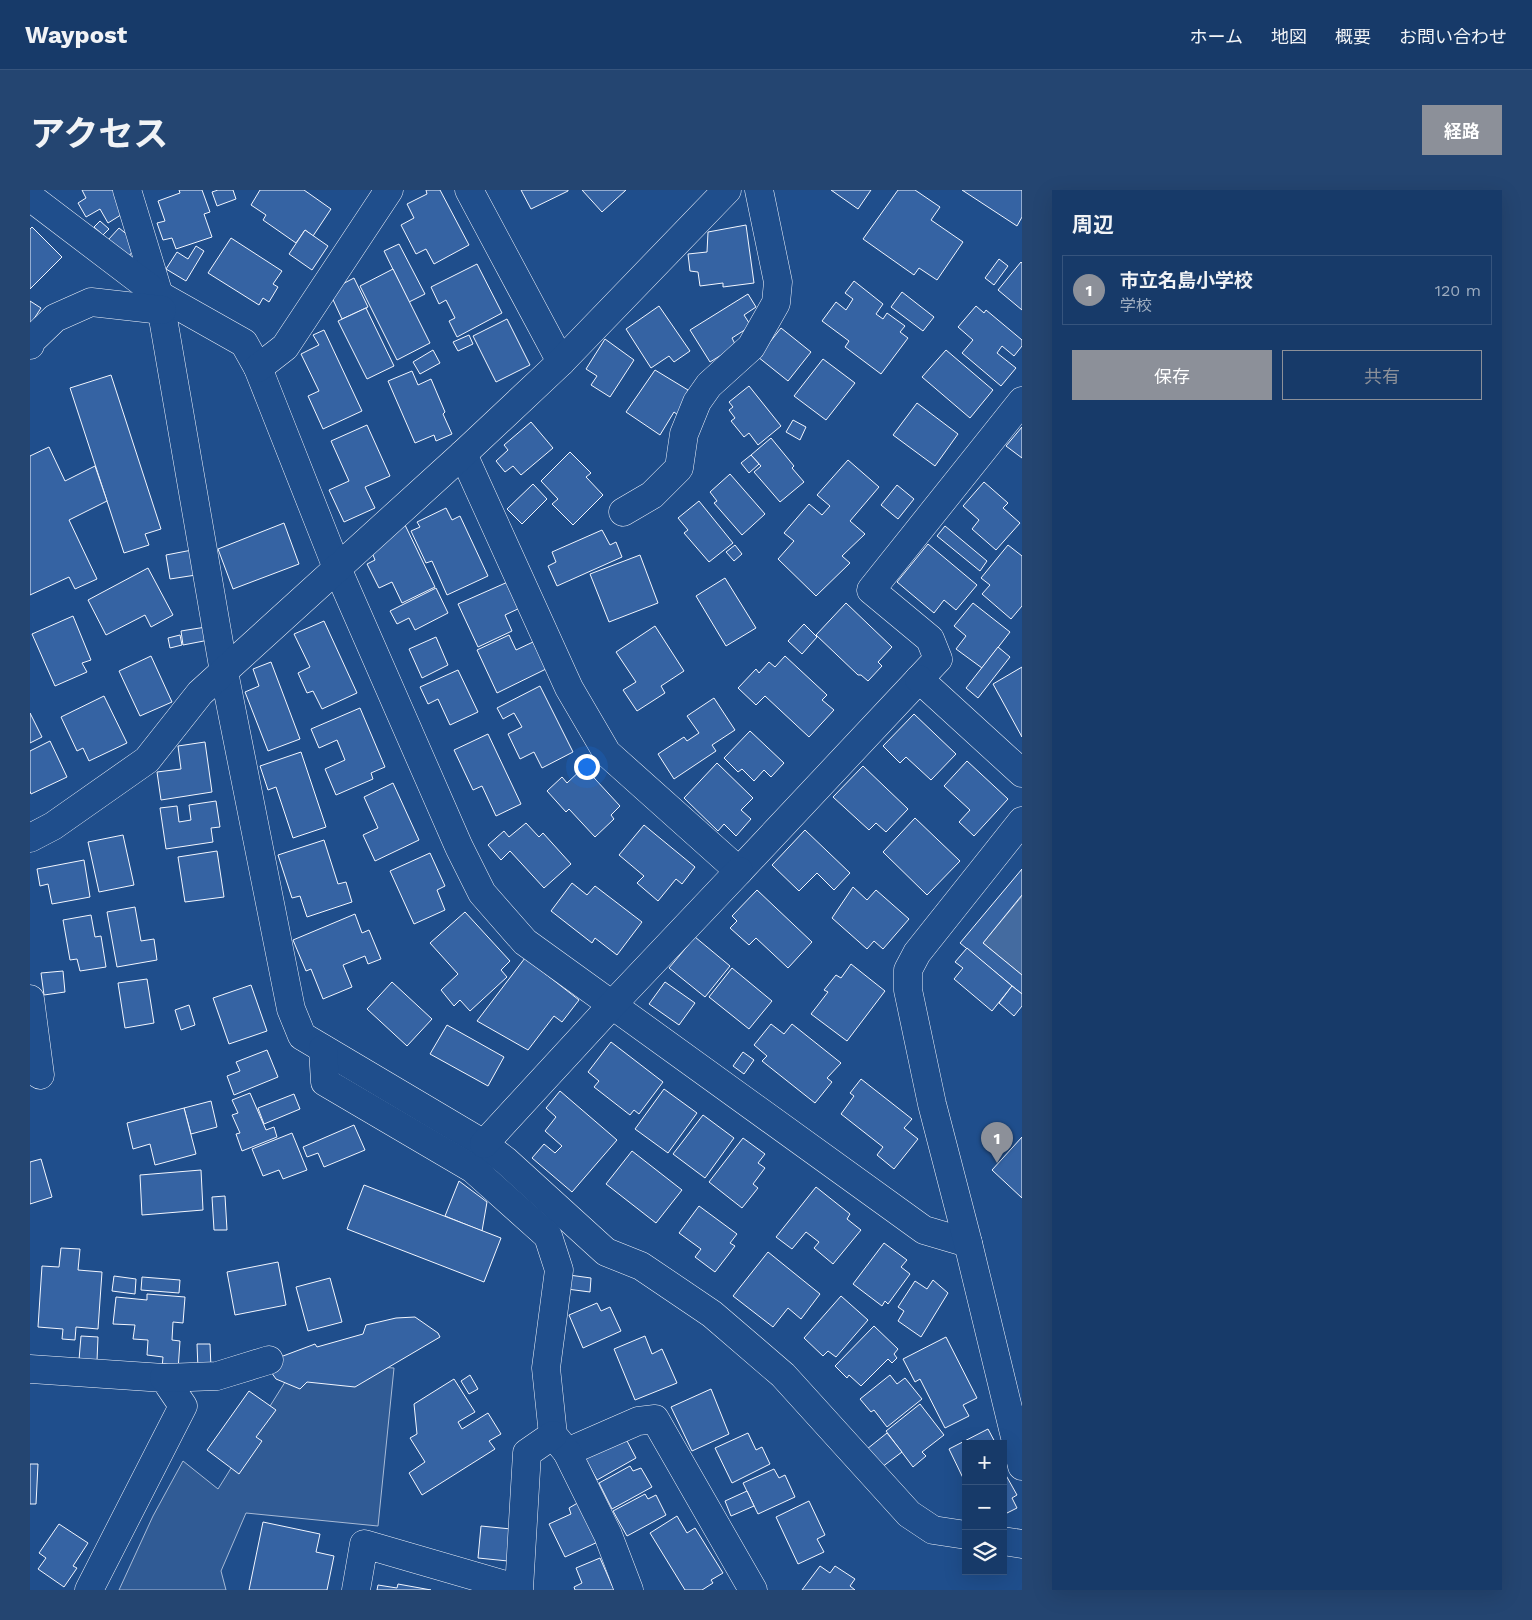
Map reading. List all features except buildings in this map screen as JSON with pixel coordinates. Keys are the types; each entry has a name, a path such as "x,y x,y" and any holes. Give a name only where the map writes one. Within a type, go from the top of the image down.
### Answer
{"street":[{"path":"127,190 161,303 224,672 291,1009 302,1036 484,1144 506,1161 606,1252 641,1266 712,1314 783,1375 909,1514 933,1530 962,1534"},
{"path":"258,368 285,347 389,190"},
{"path":"469,190 562,362"},
{"path":"30,838 53,826 147,760 200,693 562,362 727,190"},
{"path":"623,512 652,495 679,468 684,434 697,402 709,385 751,347 776,303 778,282 759,190"},
{"path":"30,197 161,303 244,343 258,368 337,568 458,847 482,893 525,942 924,1230 968,1243"},
{"path":"30,346 30,342 55,318 91,302 161,303"},
{"path":"484,1144 612,1004 739,872 938,659 930,639 871,590 1022,401"},
{"path":"463,454 569,688 608,753 739,872"},
{"path":"919,679 1022,773"},
{"path":"1022,821 917,952 908,970 908,990 930,1094 1022,1466"},
{"path":"30,999 40,1075"},
{"path":"323,1049 325,1082 473,1169 548,1236 559,1270 546,1368 560,1444 608,1535 628,1590"},
{"path":"30,1368 164,1378 217,1376 269,1360"},
{"path":"89,1590 183,1406 164,1378"},
{"path":"356,1590 364,1544 519,1589 527,1453 638,1421 655,1419 753,1590"},
{"path":"1007,1542 1022,1544"}],"shaded area":[{"path":"1022,896 1022,975 983,943"},
{"path":"297,1363 394,1368 378,1526 246,1513 221,1571 226,1590 119,1590 153,1516 183,1461 218,1489"}],"place":[{"name":"市立名島小学校","path":"997,1163"}]}
